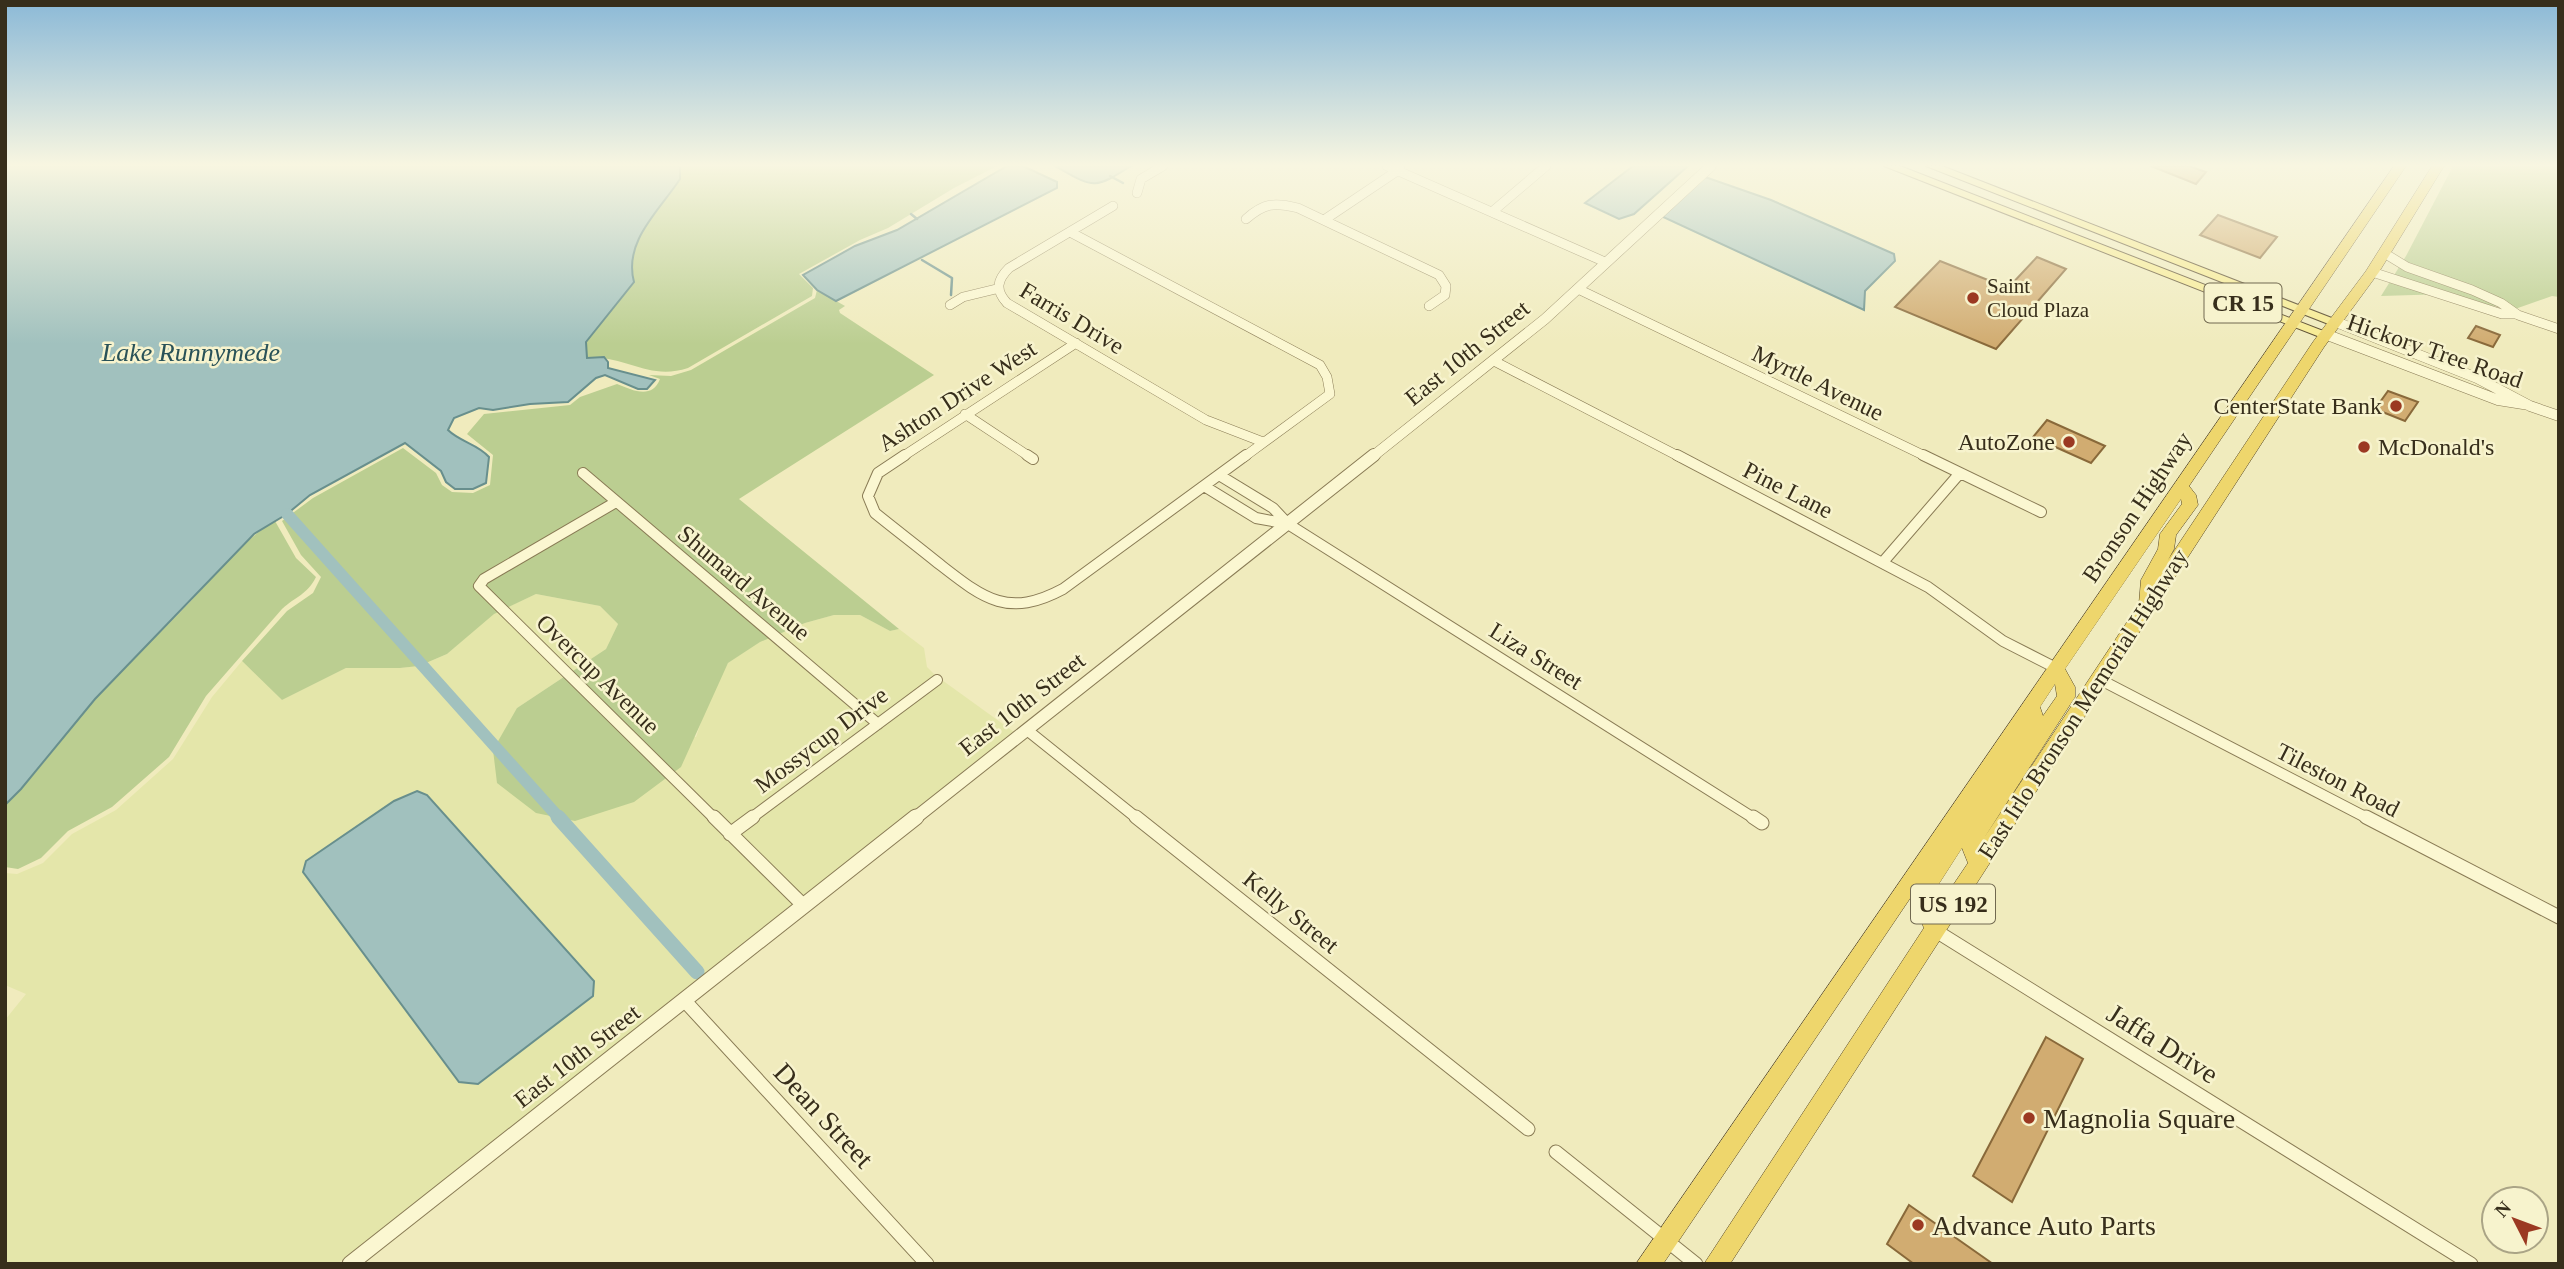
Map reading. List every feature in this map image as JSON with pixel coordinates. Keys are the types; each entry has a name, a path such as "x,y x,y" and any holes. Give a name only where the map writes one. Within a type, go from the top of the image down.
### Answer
{"highway":[{"name":"Bronson Highway","path":"2056,668 2359,225"},
{"name":"US 192","path":"2325,334 2372,272 2402,225"},
{"name":"East Irlo Bronson Memorial Highway","path":"1716,1264 2325,334"},
{"path":"2145,608 2149,580 2166,549 2168,534 2190,505 2188,495 2181,487"},
{"name":"East Irlo Bronson Memorial Highway","path":"1648,1264 2056,668"},
{"path":"1978,864 1970,843 2066,697 2066,687 2056,668"},
{"path":"1936,931 1925,906 1924,888 2036,720 2030,706"}],"main road":[{"name":"CR 15","path":"2041,225 2325,334"},
{"name":"CR 15","path":"2084,225 2336,322"}],"street":[{"name":"Farris Drive","path":"1081,225 1009,268 999,278 996,289 1007,303 1206,420 1263,442"},
{"path":"1335,225 1439,275 1446,286 1445,295 1429,306"},
{"path":"1522,225 1605,262"},
{"name":"East 10th Street","path":"350,1264 1494,361 1578,289 1646,225"},
{"name":"Ashton Drive West","path":"1070,232 1320,365 1327,377 1330,394 1044,600 1018,605 998,604 979,594 875,513 868,496 878,473 1076,343"},
{"path":"2384,253 2407,267 2501,303 2518,314 2559,329"},
{"path":"2372,272 2502,314 2518,314"},
{"path":"950,305 963,297 996,289"},
{"name":"Myrtle Avenue","path":"1578,289 2041,512"},
{"name":"Hickory Tree Road","path":"2336,322 2477,377 2530,406"},
{"name":"Hickory Tree Road","path":"2325,334 2498,400 2530,406 2559,416"},
{"name":"Pine Lane","path":"1494,361 1883,562 1928,587 2003,641 2056,668"},
{"path":"965,414 1033,459"},
{"name":"Shumard Avenue","path":"583,473 878,724"},
{"path":"1883,562 1960,473"},
{"path":"1219,475 1272,508 1289,524"},
{"path":"1204,486 1256,518 1289,524"},
{"name":"Overcup Avenue","path":"616,502 484,579 479,586 804,906"},
{"name":"Liza Street","path":"1289,524 1762,823"},
{"name":"Tileston Road","path":"2099,679 2559,917"},
{"name":"Mossycup Drive","path":"730,834 937,680"},
{"name":"Kelly Street","path":"1027,730 1528,1129"},
{"name":"Jaffa Drive","path":"1936,931 2471,1264"},
{"name":"Dean Street","path":"684,1000 927,1264"},
{"path":"1556,1152 1696,1264"}],"green space":[{"path":"893,225 799,274 813,288 812,296 688,368 661,372 614,360 587,358 586,342 634,283 634,253 645,227"},
{"path":"2422,225 2559,225 2559,297 2552,296 2515,309 2479,304 2447,294 2381,296"},
{"path":"817,290 845,306 839,310 840,313 934,375 739,499 899,629 890,631 860,615 834,615 805,623 760,642 728,663 681,767 634,802 575,821 536,813 497,783 493,750 517,708 606,649 618,624 600,606 536,594 494,614 447,654 419,666 346,668 282,700 242,661 287,611 313,593 321,577 301,555 282,521 313,498 403,448 436,473 442,485 452,492 473,493 490,485 493,455 467,434 484,414 570,405 580,397 617,384 641,392 647,391 660,379 649,375 671,376 691,370 815,298"},
{"path":"275,521 296,558 316,577 309,588 282,609 206,696 169,757 112,807 68,831 41,858 18,869 5,867 5,805 119,673 240,548"},
{"path":"536,594 600,606 618,624 606,649 517,708 696,737 708,701 728,663 760,641 805,623 834,615 860,615 890,631 899,629 924,648 927,667 935,675 1014,732 337,1264 5,1264 5,1020 26,994 5,985 5,873 17,874 43,863 72,834 116,810 173,759 212,697 242,661 282,700 346,668 419,666 447,654 494,613"}],"water":[{"name":"Lake Runnymede","path":"5,225 646,225 634,253 634,282 586,342 587,358 604,357 608,368 655,380 647,389 638,389 605,375 596,378 568,402 493,410 479,408 454,418 448,430 489,457 486,483 473,489 455,489 446,482 441,471 405,443 310,495 287,514 254,534 95,699 5,805"},
{"path":"905,225 984,225 836,301 817,290 803,275 855,246"},
{"path":"1681,225 1828,225 1894,254 1895,261 1865,291 1864,310"},
{"path":"417,791 427,795 594,981 593,996 478,1084 459,1082 303,872 306,861 394,801"}],"building":[{"path":"2209,225 2245,225 2277,237 2260,258 2200,235"},
{"name":"Saint Cloud Plaza","path":"2037,257 2066,269 1996,349 1895,307 1940,261 2008,288"},
{"path":"2476,326 2500,335 2493,347 2468,338"},
{"name":"CenterState Bank","path":"2388,391 2418,402 2405,421 2375,409"},
{"name":"AutoZone","path":"2047,420 2105,446 2091,463 2033,437"},
{"name":"Magnolia Square","path":"2046,1037 2083,1059 2012,1202 1973,1176"},
{"name":"Advance Auto Parts","path":"1909,1205 1993,1264 1914,1264 1887,1244"}],"waterway":[{"path":"922,260 952,278 951,295"},
{"path":"287,514 560,819"},
{"path":"558,817 697,972"}],"place":[{"name":"Saint Cloud Plaza","path":"1973,298"},
{"name":"CenterState Bank","path":"2396,406"},
{"name":"AutoZone","path":"2069,442"},
{"name":"McDonald's","path":"2364,447"},
{"name":"Magnolia Square","path":"2029,1118"},
{"name":"Advance Auto Parts","path":"1918,1225"}]}
